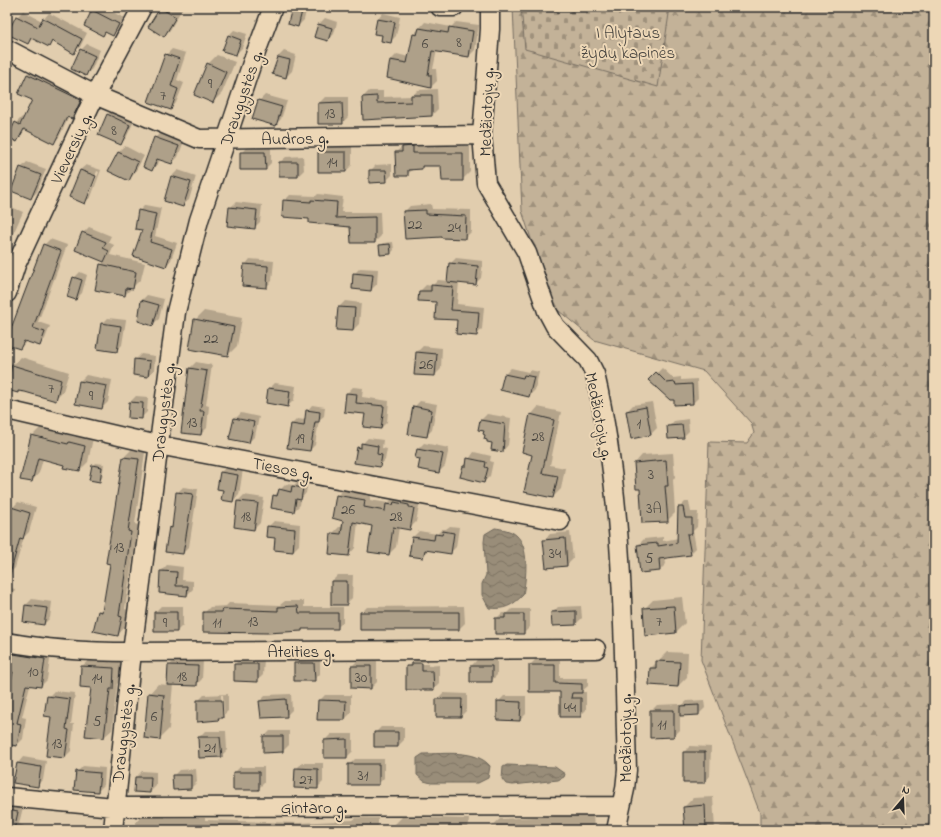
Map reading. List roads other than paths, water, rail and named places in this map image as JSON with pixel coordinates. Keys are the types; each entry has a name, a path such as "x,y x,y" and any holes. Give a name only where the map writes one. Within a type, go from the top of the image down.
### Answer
{"street":[{"name":"Vieversių g.","path":"7,293 16,265 95,95 142,7"},
{"name":"Draugystės g.","path":"113,830 114,807 132,652 176,312 199,220 273,7"},
{"path":"440,7 454,7"},
{"name":"Medžiotojų g.","path":"490,7 490,29 482,135 486,183 527,253 547,311 555,326 588,360 595,374 599,391 613,486 620,557 627,770 616,830"},
{"name":"Audros g.","path":"7,49 95,95 199,139 226,140 482,135"},
{"name":"Tiesos g.","path":"7,410 158,445 560,521"},
{"name":"Ateities g.","path":"7,642 34,648 132,652 596,649"},
{"name":"Gintaro g.","path":"7,798 114,807 621,806"}],"water":[{"path":"495,528 509,531 516,535 523,547 526,563 523,595 515,602 503,608 489,608 482,595 482,584 486,575 485,534"},
{"path":"450,753 477,757 490,766 488,778 478,783 431,783 424,781 417,775 417,758 423,754"},
{"path":"507,765 555,767 565,774 564,777 558,780 513,785 506,784 502,779 503,767"}],"park label":[{"name":"I Alytaus žydų kapinės","path":"628,42"}]}
